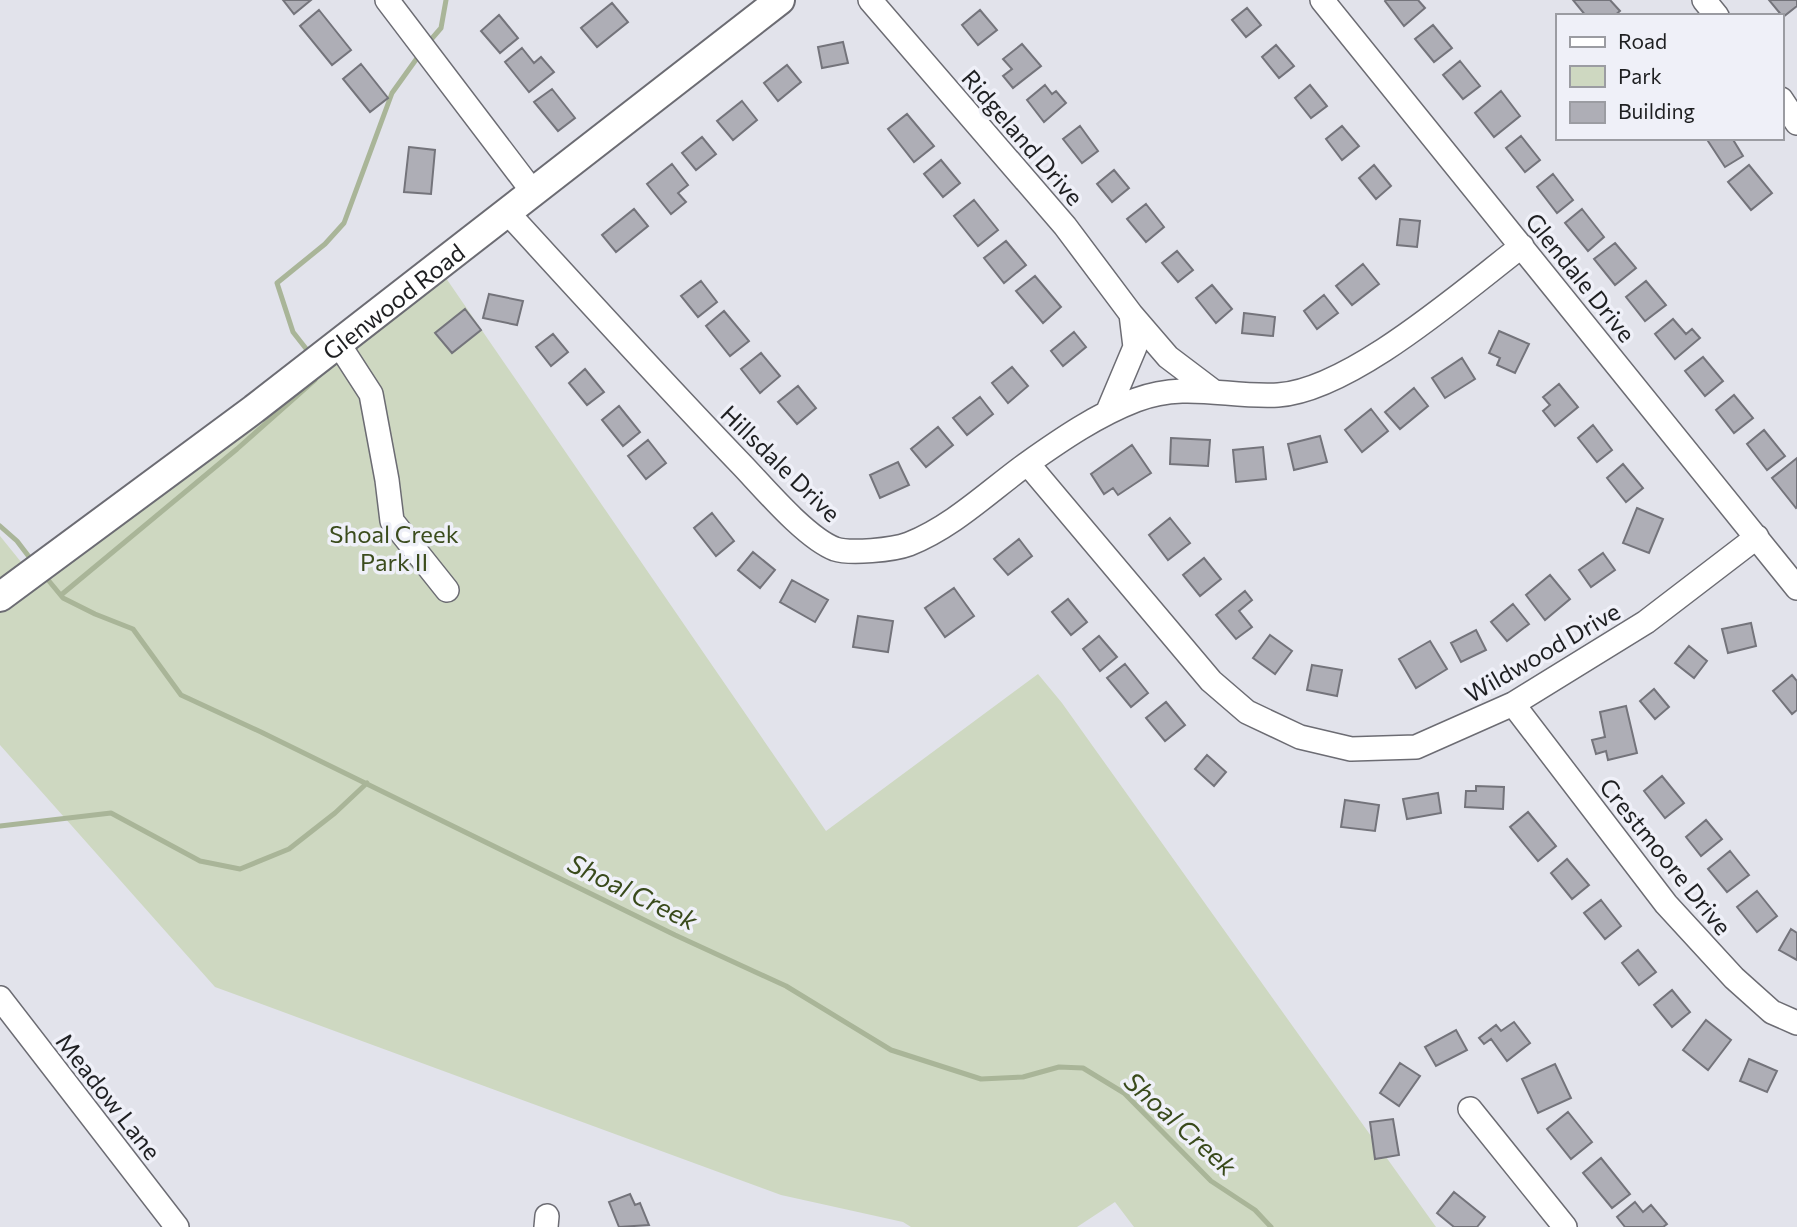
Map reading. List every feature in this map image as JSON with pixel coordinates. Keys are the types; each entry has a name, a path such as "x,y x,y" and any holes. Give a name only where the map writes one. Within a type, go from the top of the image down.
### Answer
{"main road":[{"name":"Glenwood Road","path":"0,597 254,409 780,0"}],"street":[{"path":"387,0 533,192"},
{"name":"Ridgeland Drive","path":"870,0 1065,226 1130,314 1168,357 1213,391"},
{"name":"Glendale Drive","path":"1322,0 1797,588"},
{"path":"1704,0 1715,14"},
{"path":"1783,102 1797,123"},
{"name":"Hillsdale Drive","path":"507,212 762,486 811,534 836,549 869,551 908,545 969,510 1028,464 1108,411"},
{"path":"1108,411 1141,398 1183,389 1279,395 1311,389 1351,370 1411,330 1522,246"},
{"name":"Ridgeland Drive","path":"1108,411 1135,347 1130,314"},
{"path":"338,344 370,394 392,521 447,590"},
{"name":"Wildwood Drive","path":"1028,464 1211,681 1247,712 1300,737 1351,749 1416,747 1513,704 1646,622 1757,537"},
{"name":"Crestmoore Drive","path":"1513,704 1666,904 1734,978 1772,1012 1797,1023"},
{"name":"Meadow Lane","path":"0,998 177,1227"},
{"path":"1471,1109 1564,1227"}],"green space":[{"name":"Shoal Creek Park II","path":"437,265 826,831 1038,674 1062,703 1436,1227 1134,1227 1115,1202 1077,1227 911,1227 903,1222 781,1195 215,987 0,745 0,536 34,578"}],"building":[{"path":"283,0 311,0 294,14"},
{"path":"1386,0 1418,0 1425,8 1404,26"},
{"path":"1573,0 1610,0 1620,11 1616,14 1584,14"},
{"path":"1769,0 1797,0 1797,6 1783,17"},
{"path":"612,3 628,22 597,47 581,28"},
{"path":"1247,8 1261,25 1246,37 1232,20"},
{"path":"319,10 351,50 332,65 300,26"},
{"path":"980,10 997,30 978,45 962,25"},
{"path":"499,15 518,38 500,53 481,31"},
{"path":"1433,25 1452,48 1434,62 1415,39"},
{"path":"843,42 848,63 822,68 818,47"},
{"path":"1022,44 1041,66 1013,88 1003,76 1012,69 1003,59"},
{"path":"1276,45 1294,66 1279,78 1262,57"},
{"path":"522,48 534,63 541,57 554,72 529,92 505,62"},
{"path":"1460,61 1480,86 1463,99 1443,75"},
{"path":"361,64 388,98 370,112 343,79"},
{"path":"787,65 801,82 778,101 764,83"},
{"path":"1045,85 1052,94 1056,91 1066,103 1044,122 1027,100"},
{"path":"1310,85 1327,106 1311,118 1295,98"},
{"path":"552,89 575,118 558,131 534,102"},
{"path":"1501,91 1520,116 1494,137 1475,113"},
{"path":"742,101 757,120 733,140 717,121"},
{"path":"907,114 934,146 914,162 888,129"},
{"path":"1080,126 1098,151 1082,163 1063,139"},
{"path":"1342,126 1359,146 1342,160 1326,139"},
{"path":"1521,136 1540,160 1525,172 1506,148"},
{"path":"702,137 716,154 696,170 682,153"},
{"path":"1707,140 1733,140 1743,156 1725,167"},
{"path":"409,147 435,150 431,194 404,192"},
{"path":"941,160 960,183 943,197 924,174"},
{"path":"672,164 688,185 678,193 686,202 671,214 647,184"},
{"path":"1374,165 1391,186 1376,199 1359,178"},
{"path":"1749,165 1772,193 1751,210 1728,182"},
{"path":"1114,170 1129,188 1112,202 1097,184"},
{"path":"1553,174 1573,200 1557,213 1537,187"},
{"path":"974,200 998,230 978,246 954,216"},
{"path":"1146,204 1164,227 1146,242 1127,219"},
{"path":"634,209 648,226 616,252 602,235"},
{"path":"1582,209 1604,237 1588,251 1565,223"},
{"path":"1400,219 1420,221 1417,247 1397,245"},
{"path":"1006,241 1026,265 1004,283 984,258"},
{"path":"1615,243 1636,268 1615,285 1594,259"},
{"path":"1177,251 1193,270 1178,282 1162,263"},
{"path":"1363,264 1379,284 1352,305 1336,286"},
{"path":"1035,276 1061,307 1043,323 1016,291"},
{"path":"701,281 717,302 698,317 681,296"},
{"path":"1646,281 1666,305 1645,321 1626,297"},
{"path":"1212,285 1232,309 1216,323 1196,298"},
{"path":"489,294 523,301 517,325 483,318"},
{"path":"1324,295 1338,313 1317,329 1304,311"},
{"path":"465,309 481,330 452,353 435,333"},
{"path":"724,311 749,341 730,356 706,326"},
{"path":"1244,313 1275,317 1273,336 1242,333"},
{"path":"1673,319 1686,334 1692,329 1700,338 1675,359 1655,334"},
{"path":"1499,331 1529,344 1515,373 1497,365 1500,358 1489,353"},
{"path":"1074,332 1086,347 1063,366 1051,351"},
{"path":"553,334 568,352 551,366 536,347"},
{"path":"761,353 780,376 760,393 741,369"},
{"path":"1703,357 1723,381 1705,396 1685,371"},
{"path":"1462,358 1475,379 1445,398 1432,378"},
{"path":"1012,367 1028,386 1008,403 992,383"},
{"path":"585,369 604,392 587,405 569,383"},
{"path":"1559,384 1578,407 1555,426 1543,411 1550,405 1543,397"},
{"path":"798,386 816,408 797,424 778,402"},
{"path":"1414,388 1428,406 1400,429 1385,412"},
{"path":"1734,395 1753,418 1734,433 1716,410"},
{"path":"980,397 993,414 967,435 953,418"},
{"path":"619,406 640,432 623,446 602,420"},
{"path":"1371,409 1388,431 1362,452 1345,430"},
{"path":"1593,425 1612,450 1597,462 1578,438"},
{"path":"938,427 953,445 926,467 911,449"},
{"path":"1764,430 1785,456 1767,470 1747,444"},
{"path":"1320,436 1327,462 1294,470 1288,444"},
{"path":"1171,438 1210,440 1208,466 1170,464"},
{"path":"648,440 666,463 646,479 628,456"},
{"path":"1132,445 1151,473 1118,495 1113,488 1104,494 1091,474"},
{"path":"1263,447 1266,479 1236,482 1233,450"},
{"path":"1797,458 1797,507 1796,508 1772,478"},
{"path":"898,462 909,485 880,498 870,475"},
{"path":"1623,464 1643,488 1626,502 1607,478"},
{"path":"1637,508 1663,519 1649,553 1623,543"},
{"path":"712,513 734,541 716,556 694,528"},
{"path":"1170,518 1190,543 1168,560 1149,535"},
{"path":"1019,539 1032,556 1008,575 994,559"},
{"path":"753,552 775,570 760,588 738,570"},
{"path":"1603,553 1615,570 1591,587 1579,570"},
{"path":"1204,558 1221,579 1200,596 1183,575"},
{"path":"1550,575 1570,599 1545,620 1526,595"},
{"path":"792,580 828,600 815,622 780,602"},
{"path":"954,588 974,616 945,637 925,608"},
{"path":"1245,591 1252,600 1239,611 1252,627 1236,639 1216,615"},
{"path":"1068,599 1087,622 1071,635 1052,612"},
{"path":"1513,604 1529,624 1507,641 1491,622"},
{"path":"858,616 893,621 888,652 853,647"},
{"path":"1751,623 1756,646 1728,653 1722,629"},
{"path":"1476,630 1486,650 1461,662 1451,643"},
{"path":"1270,635 1292,651 1275,674 1253,658"},
{"path":"1099,636 1117,657 1100,671 1083,649"},
{"path":"1430,641 1447,669 1416,688 1399,659"},
{"path":"1689,646 1707,661 1694,678 1675,663"},
{"path":"1125,664 1148,693 1131,707 1107,678"},
{"path":"1312,665 1342,670 1337,696 1307,690"},
{"path":"1792,675 1797,681 1797,710 1792,714 1773,691"},
{"path":"1654,689 1669,707 1655,719 1640,701"},
{"path":"1166,702 1185,725 1165,741 1146,718"},
{"path":"1626,706 1637,753 1608,760 1606,751 1596,754 1592,740 1605,737 1600,712"},
{"path":"1207,755 1226,772 1214,786 1195,769"},
{"path":"1662,776 1684,803 1665,818 1644,791"},
{"path":"1476,786 1504,787 1503,809 1465,807 1466,791 1476,791"},
{"path":"1438,793 1441,813 1407,819 1403,799"},
{"path":"1345,800 1379,805 1375,831 1341,827"},
{"path":"1528,812 1556,846 1538,861 1510,827"},
{"path":"1706,820 1722,839 1701,856 1686,837"},
{"path":"1730,851 1749,875 1727,892 1708,869"},
{"path":"1567,859 1589,885 1572,899 1551,873"},
{"path":"1757,891 1777,916 1757,932 1737,907"},
{"path":"1601,900 1621,926 1605,939 1584,913"},
{"path":"1791,929 1797,933 1797,960 1779,950"},
{"path":"1638,950 1656,972 1639,985 1622,963"},
{"path":"1672,990 1690,1012 1672,1027 1654,1005"},
{"path":"1706,1020 1731,1040 1708,1070 1683,1050"},
{"path":"1514,1022 1530,1043 1507,1061 1491,1039 1484,1044 1479,1038 1496,1025 1501,1031"},
{"path":"1456,1030 1467,1050 1436,1066 1425,1047"},
{"path":"1749,1059 1777,1071 1767,1092 1740,1081"},
{"path":"1400,1063 1420,1076 1399,1106 1380,1093"},
{"path":"1555,1064 1571,1098 1538,1113 1522,1079"},
{"path":"1568,1112 1592,1142 1571,1159 1547,1129"},
{"path":"1393,1119 1399,1155 1375,1159 1370,1122"},
{"path":"1601,1158 1630,1194 1612,1208 1583,1173"},
{"path":"1454,1192 1485,1217 1477,1227 1454,1227 1437,1213"},
{"path":"630,1194 635,1205 640,1203 649,1225 619,1227 609,1202"},
{"path":"1635,1202 1643,1212 1651,1205 1667,1224 1663,1227 1625,1227 1617,1217"}],"waterway":[{"path":"428,43 441,28 446,0"},
{"path":"311,355 293,332 277,283 325,244 344,223 392,93 420,54"},
{"path":"61,595 237,449 315,380 315,373"},
{"name":"Shoal Creek","path":"0,526 17,541 33,562"},
{"name":"Shoal Creek","path":"44,575 63,598 133,629 181,695 675,935 786,986 891,1050 981,1079 1023,1077 1059,1067 1083,1068 1124,1093 1211,1181 1255,1210 1271,1227"},
{"path":"0,826 111,813 200,861 240,869 289,849 335,813 367,783"}]}
